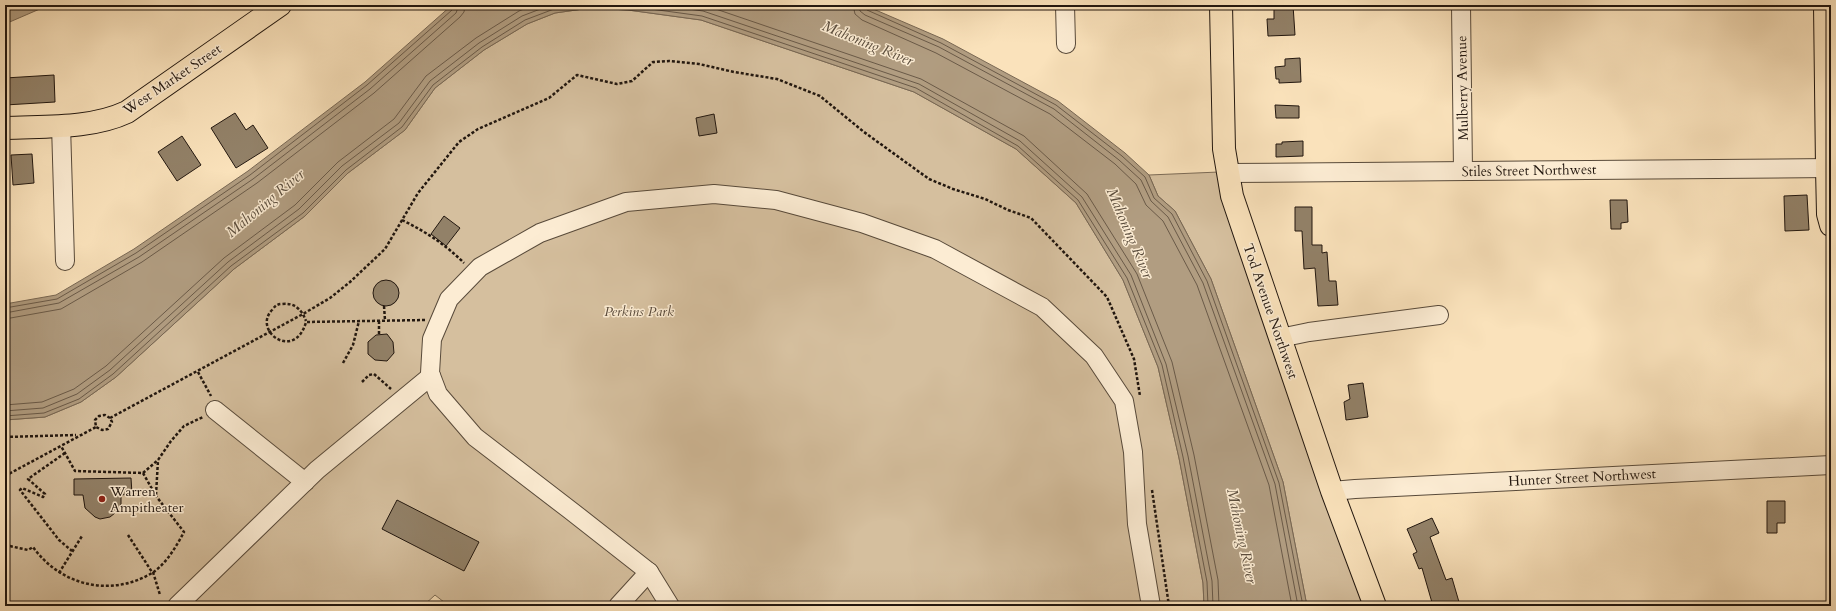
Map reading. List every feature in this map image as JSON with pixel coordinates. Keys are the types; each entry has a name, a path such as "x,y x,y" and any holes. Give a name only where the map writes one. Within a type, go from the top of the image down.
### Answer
{"main road":[{"name":"West Market Street","path":"5,128 97,122 112,119 127,112 280,5"},
{"name":"Tod Avenue Northwest","path":"1221,5 1224,149 1232,196 1332,491 1375,606"},
{"path":"1825,5 1829,168 1828,214 1831,225"}],"street":[{"path":"1065,5 1066,44"},
{"name":"Mulberry Avenue","path":"1461,5 1463,171"},
{"path":"61,125 65,261"},
{"name":"Stiles Street Northwest","path":"1228,173 1829,168"},
{"path":"670,606 648,572 475,437 438,394 430,373 432,338 449,299 480,268 540,233 626,202 714,194 776,200 862,223 935,249 1042,307 1094,356 1124,402 1133,452 1137,524 1151,606"},
{"path":"1280,338 1309,332 1440,315"},
{"path":"177,606 317,470 431,376"},
{"path":"215,410 305,482"},
{"name":"Hunter Street Northwest","path":"1332,491 1831,465"},
{"path":"618,606 648,572"}],"path":[{"path":"110,418 198,372 330,298 385,250 418,193 459,142 478,129 549,98 577,75 617,84 632,80 653,62 669,61 699,64 734,72 777,79 820,96 864,132 929,179 953,189 985,199 1008,210 1031,218 1107,297 1134,359 1141,404"},
{"path":"402,220 429,233 448,247 467,265"},
{"path":"290,303 298,308 303,314 306,322 303,332 295,340 285,341 276,339 270,332 266,322 270,312 278,304 290,303"},
{"path":"384,306 385,320"},
{"path":"306,322 439,319"},
{"path":"343,363 353,345 359,321"},
{"path":"379,321 379,334"},
{"path":"61,446 74,471 143,473 158,460 171,441 184,426 218,407 198,372"},
{"path":"362,382 371,374 377,376 383,382"},
{"path":"105,415 110,418 112,422 108,429 102,430 96,427 95,420 99,416 105,415"},
{"path":"5,476 61,446 78,435 96,427"},
{"path":"5,437 78,435"},
{"path":"65,453 28,479 45,494 42,497 22,488 20,490 59,540 72,551"},
{"path":"156,496 158,460"},
{"path":"5,545 28,550 33,547 40,556 59,573 79,582 93,585 118,584 139,578 152,572 177,546 184,532 156,496 143,473"},
{"path":"1151,482 1169,606"},
{"path":"128,535 152,572 160,595"},
{"path":"59,573 82,536"}],"green space":[{"name":"Perkins Park","path":"590,8 628,10 701,20 914,92 1016,149 1076,203 1123,280 1158,367 1179,458 1203,583 1204,606 449,606 435,595 423,606 5,606 5,420 45,417 81,402 116,377 234,269 305,216 348,173 405,130 435,88 484,50 527,24 555,13"},
{"path":"1219,172 1364,606 1307,606 1283,482 1211,279 1175,211 1158,196 1149,175"}],"water":[{"path":"5,5 49,5 5,24"},
{"name":"Mahoning River","path":"452,5 864,5 943,39 1058,101 1125,153 1149,175 1158,196 1175,211 1211,279 1283,482 1307,606 1204,606 1203,583 1179,458 1158,367 1123,280 1076,203 1016,149 914,92 701,20 628,10 590,8 555,13 527,24 484,50 435,88 405,130 348,173 305,216 234,269 116,377 81,402 45,417 5,420 5,304 56,295 134,249 248,171 365,82"}],"building":[{"path":"1274,5 1293,5 1295,35 1268,36 1267,19 1274,19"},
{"path":"1300,58 1301,82 1279,83 1279,79 1276,79 1275,67 1285,66 1285,59"},
{"path":"54,75 55,102 5,105 5,78"},
{"path":"1275,105 1299,106 1299,118 1276,118"},
{"path":"235,113 246,130 253,125 268,148 236,168 211,128"},
{"path":"714,114 717,133 699,136 696,118"},
{"path":"182,136 201,165 177,181 158,152"},
{"path":"1303,141 1303,156 1276,157 1276,144 1282,144 1282,142"},
{"path":"32,154 34,183 13,185 11,155"},
{"path":"1807,195 1809,230 1785,231 1784,196"},
{"path":"1610,200 1627,200 1628,222 1621,223 1621,229 1611,229"},
{"path":"1295,207 1312,207 1312,245 1322,245 1322,253 1327,252 1329,281 1336,281 1338,305 1318,306 1315,268 1304,269 1302,231 1295,231"},
{"path":"444,216 460,228 446,246 431,234"},
{"path":"386,280 395,284 399,293 395,302 386,306 377,302 373,293 377,284"},
{"path":"387,334 393,342 394,353 387,361 375,360 368,354 368,342 376,335"},
{"path":"1363,383 1368,417 1346,420 1344,402 1350,399 1348,385"},
{"name":"Warren Ampitheater","path":"131,478 132,494 121,495 121,504 115,513 110,517 100,519 95,517 85,508 83,495 74,495 74,479"},
{"path":"397,500 479,542 464,571 382,529"},
{"path":"1767,501 1785,501 1785,523 1777,523 1777,533 1767,533"},
{"path":"1432,518 1439,533 1430,537 1446,580 1452,578 1459,602 1445,606 1433,606 1422,568 1419,569 1413,554 1417,552 1407,529"}],"place":[{"name":"Warren Ampitheater","path":"102,499"}]}
